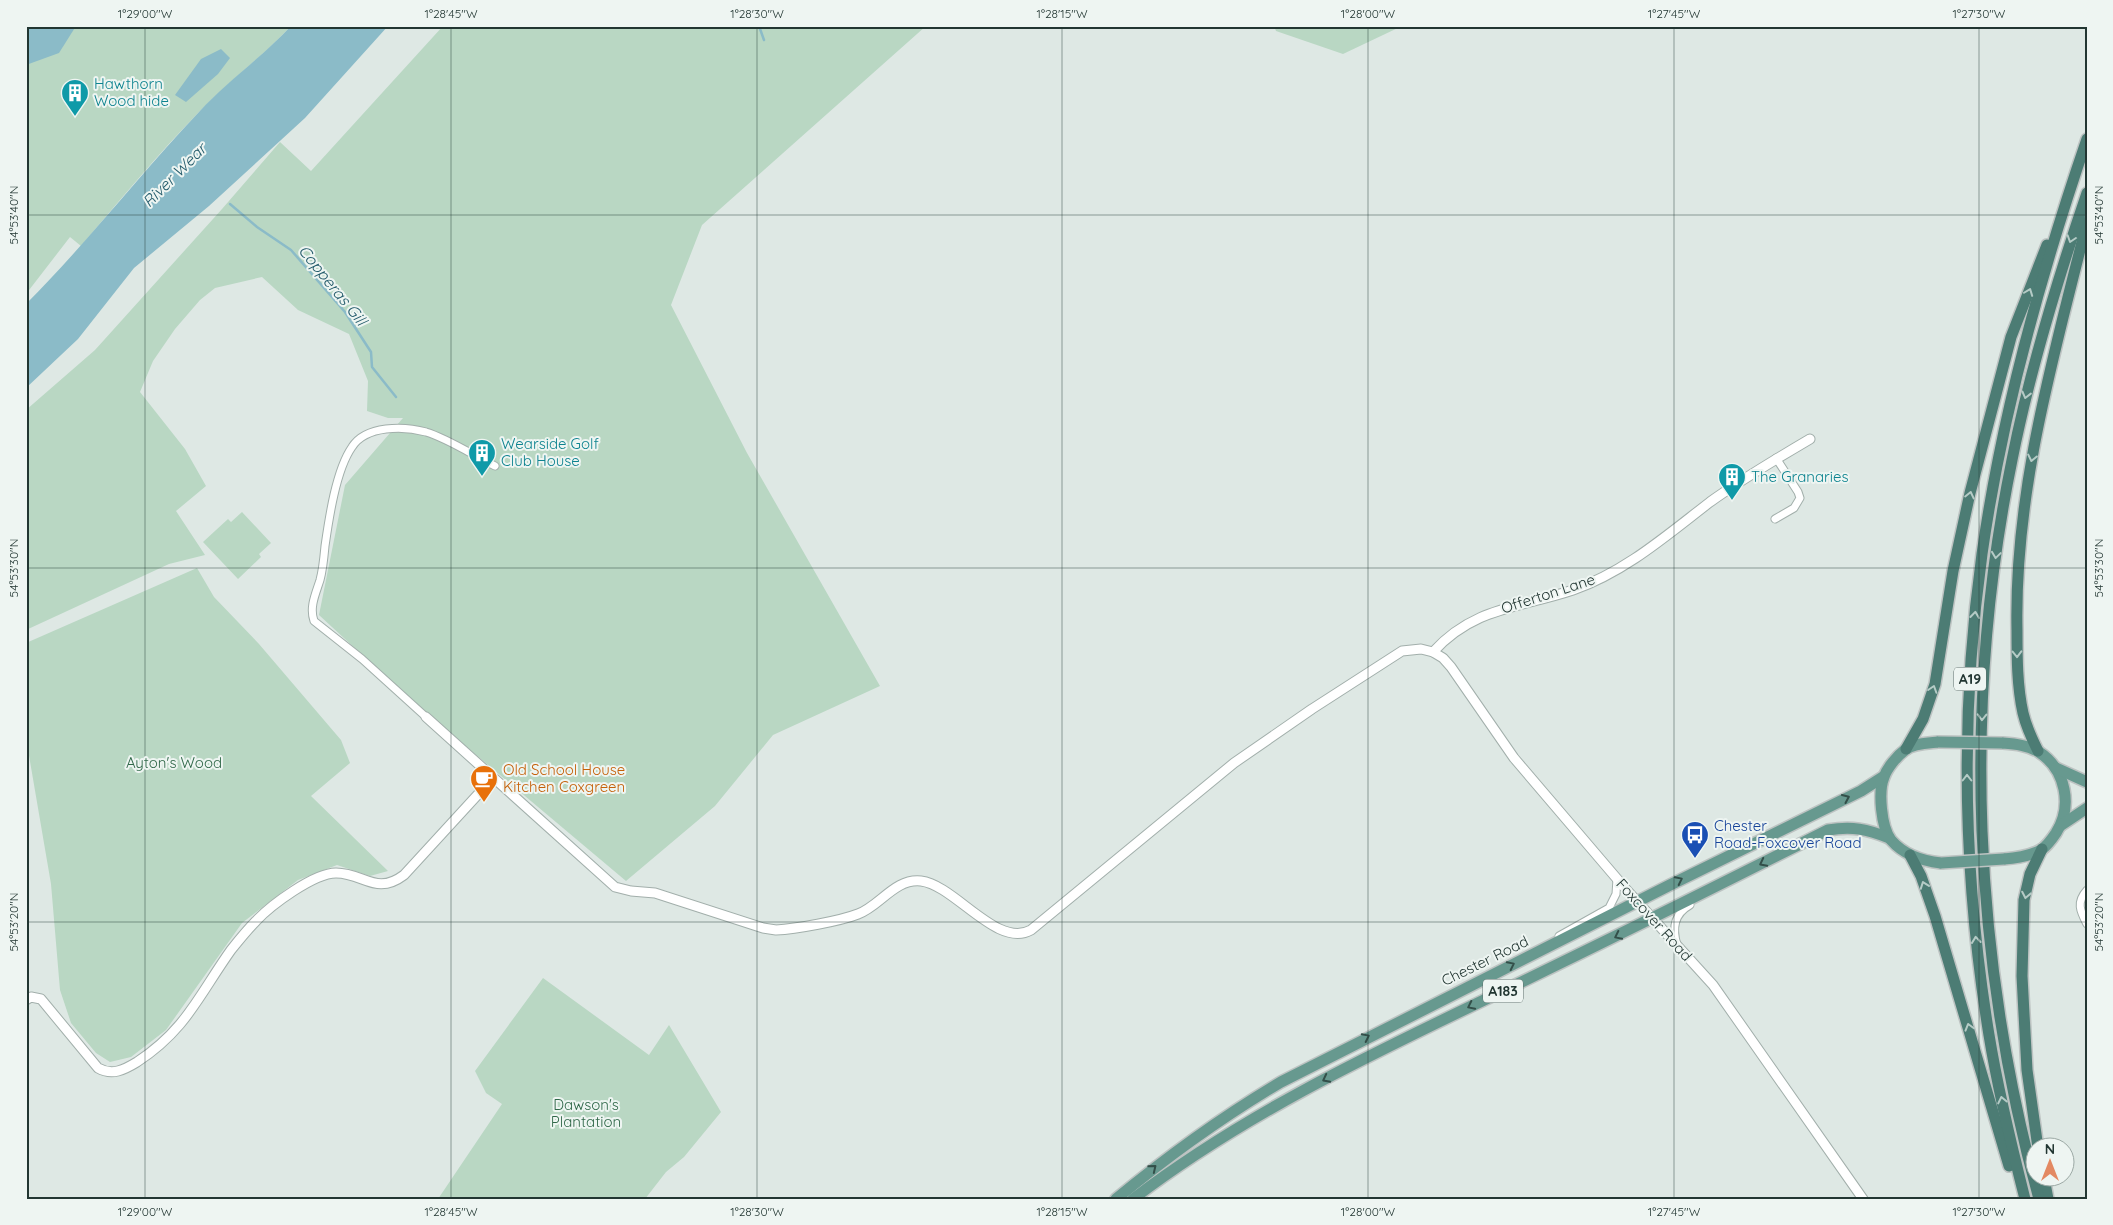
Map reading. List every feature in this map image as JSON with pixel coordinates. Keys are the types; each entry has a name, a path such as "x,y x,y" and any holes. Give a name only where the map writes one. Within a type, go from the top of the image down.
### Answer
{"highway":[{"name":"A19","path":"2025,1199 1998,1086 1979,965 1972,894 1967,794 1970,682 1982,555 2008,411 2030,326 2087,139"},
{"path":"1906,749 1922,719 1935,684 1953,571 1973,483 2011,337 2077,167"},
{"name":"A19","path":"2039,1199 2002,1034 1985,894 1980,794 1982,691 1989,603 1999,532 2012,462 2043,332 2087,193"},
{"path":"2038,752 2023,713 2017,661 2017,574 2029,474 2057,342 2087,222"},
{"path":"2037,1138 2027,1070 2022,976 2024,900 2030,874 2042,849"},
{"path":"1910,855 1935,916 2019,1199"}],"main road":[{"path":"2087,782 2056,768 2038,752 2021,746 2002,743 1938,742 1906,749 1894,760 1883,777 1880,796 1883,822 1889,838 1910,855 1925,861 1942,862 2004,860 2024,856 2042,849 2060,826 2087,808"},
{"path":"2056,768 2064,787 2066,800 2060,826"},
{"name":"Chester Road","path":"1116,1199 1168,1156 1232,1111 1281,1082 1350,1045 1861,791 1883,777"},
{"name":"A183","path":"1133,1199 1172,1169 1270,1107 1437,1022 1652,919 1828,830 1848,827 1871,830 1889,838"}],"street":[{"path":"495,466 428,433 400,428 383,429 367,435 353,445 343,466 329,520 320,579 313,605 314,621 362,658 607,881 622,889 655,893 764,928 776,930 859,914 874,906 902,884 921,881 935,885 1003,931 1018,934 1031,930 1234,763 1312,709 1402,651 1421,649 1433,652"},
{"path":"1775,519 1794,508 1800,498 1776,458 1810,439"},
{"name":"Offerton Lane","path":"1433,652 1445,639 1465,624 1485,614 1574,589 1616,571 1712,501 1776,458"},
{"name":"Foxcover Road","path":"1433,652 1443,658 1451,667 1514,758 1617,879 1713,986 1863,1199"},
{"path":"26,1000 37,997 41,999 98,1068 111,1073 121,1071 151,1053 186,1020 231,950 256,920 324,875 345,873 376,884 394,882 410,868 493,778"},
{"path":"1677,946 1674,928 1678,915 1684,908 1735,877"},
{"path":"1530,956 1568,930 1609,908 1614,902 1617,879"},
{"path":"2087,890 2080,900 2079,907 2087,924"}],"green space":[{"path":"26,26 291,26 210,101 184,128 81,246 70,237 26,294"},
{"path":"443,26 926,26 702,225 671,305 747,453 880,686 773,735 715,806 626,881 412,701 319,615 345,485 403,418 388,418 367,411 368,381 349,334 298,310 262,277 215,288 200,300 175,329 153,361 140,392 185,449 206,486 176,511 205,555 169,564 26,630 26,410 95,350 280,142 311,171"},
{"path":"1274,26 1402,26 1343,54 1276,31"},
{"path":"242,512 271,543 259,554 261,557 238,579 203,542 228,519 231,522"},
{"name":"Ayton's Wood","path":"197,568 214,597 259,644 341,740 350,763 311,796 388,871 370,876 337,865 298,880 242,923 166,1030 131,1057 110,1062 96,1053 71,1023 60,990 51,884 26,738 26,643"},
{"name":"Dawson's Plantation","path":"543,978 649,1055 669,1025 721,1112 684,1157 666,1172 645,1199 438,1199 502,1104 486,1093 475,1071"}],"water":[{"path":"26,26 76,26 59,53 26,65"},
{"name":"River Wear","path":"291,26 388,26 305,118 209,206 134,268 78,339 26,388 26,304 49,281 199,112"},
{"path":"221,49 230,58 218,74 186,102 175,95 201,59"}],"waterway":[{"path":"759,26 764,40"},
{"name":"Copperas Gill","path":"230,204 257,227 291,250 345,312 371,352 372,367 396,397"}],"place":[{"name":"Hawthorn Wood hide","path":"75,117"},
{"name":"Wearside Golf Club House","path":"482,477"},
{"name":"The Granaries","path":"1732,501"},
{"name":"Old School House Kitchen Coxgreen","path":"484,803"},
{"name":"Chester Road-Foxcover Road","path":"1695,859"}]}
